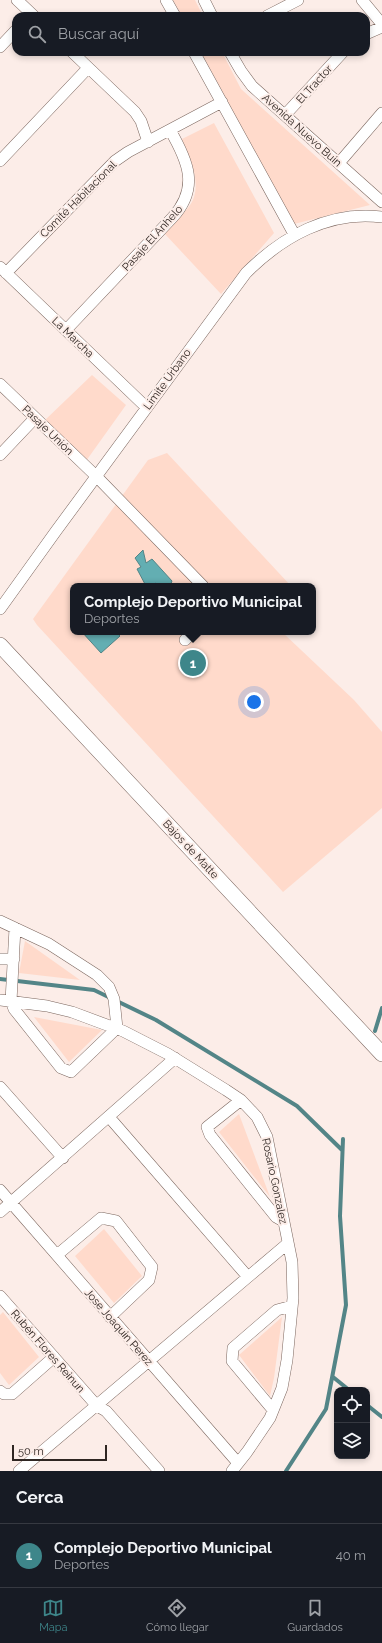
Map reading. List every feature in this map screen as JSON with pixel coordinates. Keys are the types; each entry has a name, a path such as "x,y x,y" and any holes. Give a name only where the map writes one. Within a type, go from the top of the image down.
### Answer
{"main road":[{"name":"Bajos de Matte","path":"0,644 382,1054"}],"street":[{"path":"17,0 29,12"},
{"path":"166,0 173,12"},
{"path":"204,0 210,12"},
{"path":"275,12 298,0"},
{"path":"362,0 382,25 370,32"},
{"path":"0,47 12,34"},
{"path":"76,56 135,112 141,121 148,142"},
{"path":"196,56 294,234"},
{"name":"Avenida Nuevo Buin","path":"232,56 241,71 250,82 382,202"},
{"name":"El Tractor","path":"285,115 339,56"},
{"path":"0,161 88,68"},
{"name":"Comité Habitacional","path":"3,270 121,156 222,102"},
{"path":"339,163 382,113"},
{"name":"Pasaje El Anhelo","path":"66,330 176,214 184,202 188,188 189,174 184,155 170,130"},
{"name":"Límite Urbano","path":"0,609 146,407 246,273 270,250 294,234 320,223 342,218 367,216 382,217"},
{"name":"La Marcha","path":"3,270 146,407"},
{"name":"Pasaje Unión","path":"0,384 96,476 200,583"},
{"path":"0,455 35,418"},
{"path":"185,640 190,635"},
{"path":"0,921 16,928 49,944 97,975 109,987 115,1002 117,1028 71,1072 61,1068 14,1009 5,1000 12,980 16,928"},
{"path":"0,959 14,959"},
{"name":"Rosario Gonzalez","path":"5,1000 72,1012 117,1028 176,1058 241,1100 257,1117 267,1137 292,1262 292,1306 287,1360 282,1388 270,1418 235,1467"},
{"path":"0,1212 176,1058"},
{"path":"0,1087 63,1158"},
{"path":"241,1100 207,1128 210,1135 276,1217 283,1221"},
{"path":"109,1117 248,1278"},
{"name":"Jose Joaquin Perez","path":"0,1190 150,1361 235,1467"},
{"path":"57,1255 101,1218 116,1221 152,1267 149,1280 110,1316"},
{"path":"19,1471 288,1244"},
{"name":"Rubén Flores Reinun","path":"0,1297 97,1406 106,1411 159,1471"},
{"path":"273,1410 232,1362 233,1348 277,1310 292,1306"},
{"path":"0,1390 4,1394 12,1394 54,1357"}],"shaded area":[{"path":"173,0 195,0 201,12 180,12"},
{"path":"203,56 224,56 241,89 370,205 294,224"},
{"path":"214,123 274,233 221,294 164,233 181,216 194,197 196,182 195,175 182,139"},
{"path":"92,375 126,405 86,461 44,421"},
{"path":"167,453 288,583 70,583 70,635 285,635 354,700 382,732 382,808 283,892 33,619 148,460"},
{"path":"25,941 80,980 19,973"},
{"path":"34,1017 102,1030 69,1062"},
{"path":"239,1114 270,1197 219,1132"},
{"path":"104,1229 142,1276 114,1303 75,1256"},
{"path":"3,1312 39,1357 9,1385 0,1373 0,1315"},
{"path":"282,1317 274,1378 270,1396 239,1355"}],"water":[{"path":"143,550 146,563 152,559 172,581 171,583 144,583 137,569 141,567 135,558"},
{"path":"85,635 120,636 101,653"}],"waterway":[{"path":"0,979 94,990 156,1020 297,1106 342,1150"},
{"path":"375,1031 382,1008"},
{"path":"286,1471 326,1409 346,1305 340,1216 343,1139"},
{"path":"333,1377 345,1387"},
{"path":"370,1407 382,1417"}],"place":[{"name":"Complejo Deportivo Municipal","path":"193,663"}]}
